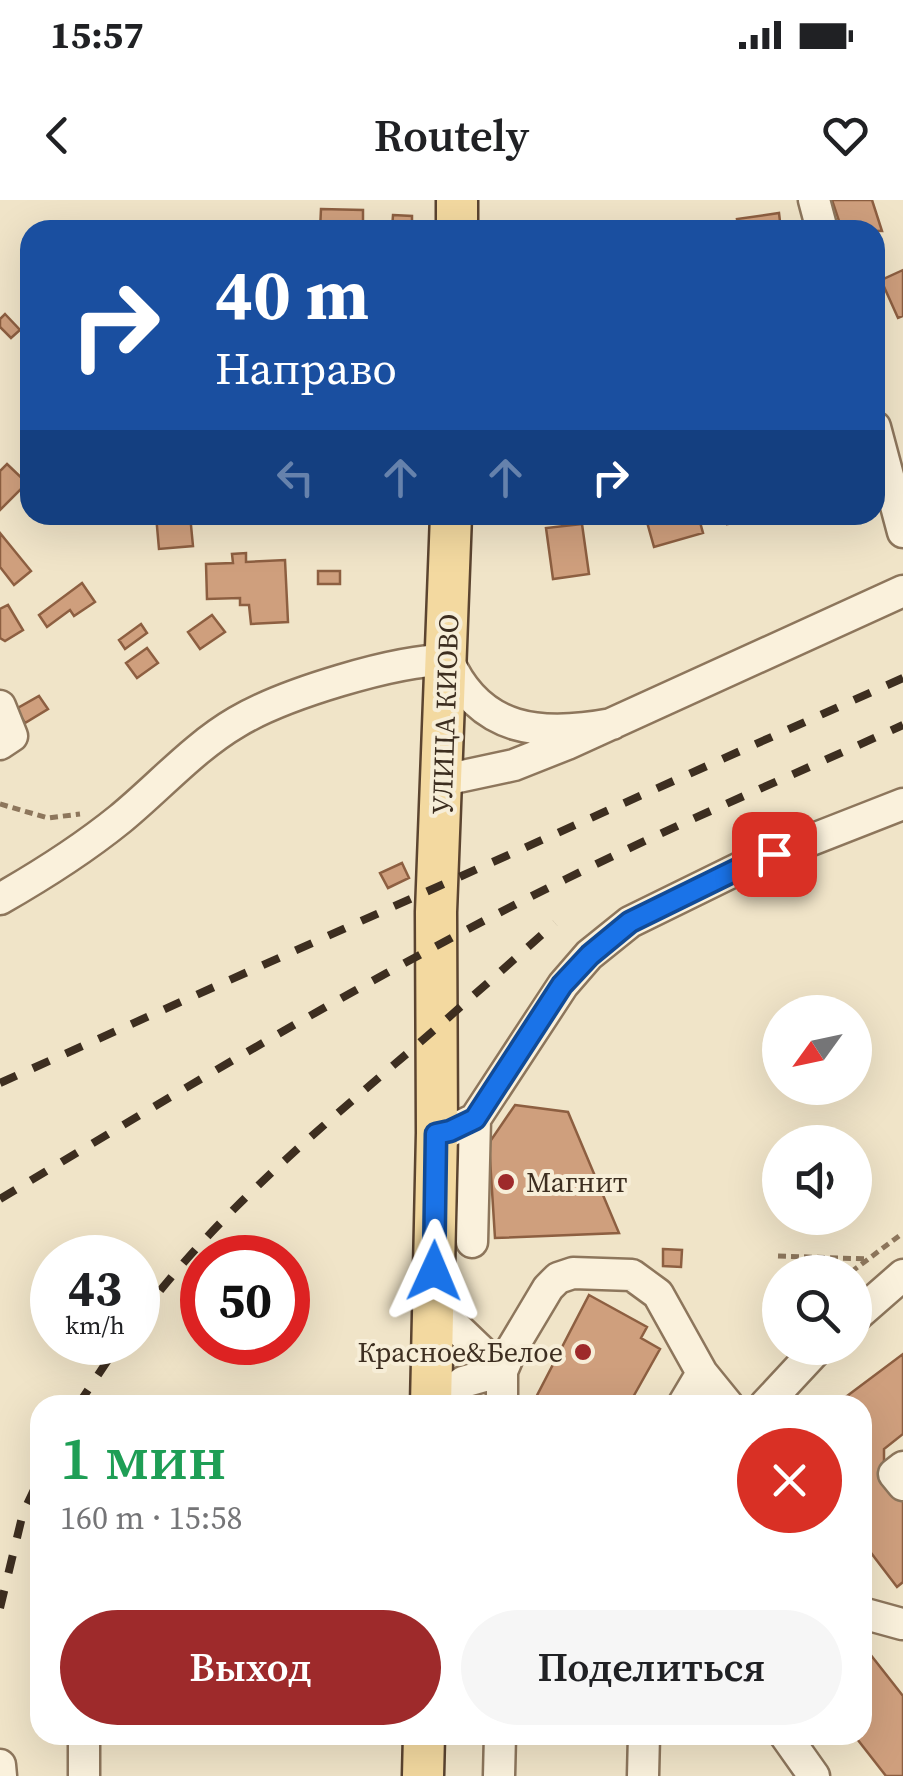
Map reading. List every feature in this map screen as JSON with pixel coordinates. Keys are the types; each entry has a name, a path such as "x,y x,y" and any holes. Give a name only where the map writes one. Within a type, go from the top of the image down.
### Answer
{"main road":[{"name":"УЛИЦА КИОВО","path":"433,1395 436,912 451,525"},
{"path":"423,1776 424,1745"}],"street":[{"path":"885,464 903,532"},
{"path":"444,780 514,765 903,591"},
{"path":"0,899 48,872 118,820 237,722 284,700 390,668 424,660 448,660 458,683 490,716 534,728 569,732 612,724"},
{"path":"0,706 12,736 0,744"},
{"path":"436,1134 475,1119 562,985 630,922 742,867 903,804"},
{"path":"472,1242 475,1119"},
{"path":"502,1395 502,1371 548,1288 558,1278 574,1273 632,1275 658,1294 702,1373 720,1395"},
{"path":"872,1301 903,1275"},
{"path":"433,1305 502,1371"},
{"path":"773,1395 802,1365"},
{"path":"446,1395 463,1382 502,1371"},
{"path":"689,1395 702,1373"},
{"path":"903,1467 894,1474 903,1485"},
{"path":"872,1616 903,1624"},
{"path":"84,1745 84,1776"},
{"path":"500,1745 500,1776"},
{"path":"643,1776 644,1745"},
{"path":"793,1745 814,1776"},
{"path":"0,1765 1,1776"}],"path":[{"path":"0,804 48,818 91,810"},
{"path":"872,1256 903,1233"}],"building":[{"path":"832,200 872,200 878,220 839,220"},
{"path":"321,209 363,210 363,220 320,220"},
{"path":"779,213 780,220 737,220"},
{"path":"393,215 412,216 412,220 393,220"},
{"path":"903,270 903,316 898,318 885,289 885,278"},
{"path":"5,314 20,330 11,338 0,327"},
{"path":"7,464 20,476 20,490 0,510 0,471"},
{"path":"157,525 191,525 193,546 159,549"},
{"path":"582,525 589,574 553,579 546,528"},
{"path":"648,525 701,525 703,533 654,547"},
{"path":"0,533 31,571 14,585 0,567"},
{"path":"246,553 246,562 285,560 288,622 251,624 249,605 240,605 240,598 207,599 206,564 233,563 232,554"},
{"path":"318,571 340,571 340,584 318,584"},
{"path":"82,583 95,602 74,616 70,610 47,627 39,615"},
{"path":"8,605 23,630 5,641 0,638 0,609"},
{"path":"212,615 225,632 200,649 188,632"},
{"path":"141,624 147,633 125,649 119,640"},
{"path":"147,648 158,663 137,678 126,663"},
{"path":"39,696 48,709 25,723 16,709"},
{"path":"402,863 409,878 388,888 380,873"},
{"path":"515,1105 568,1112 619,1233 495,1238 489,1143"},
{"path":"663,1249 682,1250 681,1267 663,1266"},
{"path":"589,1295 647,1327 641,1338 660,1349 634,1395 537,1395"},
{"path":"903,1354 903,1434 884,1449 884,1470 903,1496 903,1582 897,1587 872,1554 872,1395 848,1395"},
{"path":"872,1657 903,1696 903,1776 886,1776 862,1745 872,1745"}],"railway":[{"path":"0,1083 903,678"},
{"path":"0,1199 280,1033 494,916 649,839 903,725"},
{"path":"160,1291 270,1174 555,923"},
{"path":"85,1395 105,1365"},
{"path":"0,1608 30,1498"}],"place":[{"name":"Магнит","path":"506,1182"},
{"name":"Красное&Белое","path":"583,1352"}],"route":[{"path":"434,1271 436,1134 475,1119 562,985 590,955 630,922 774,854"}]}
